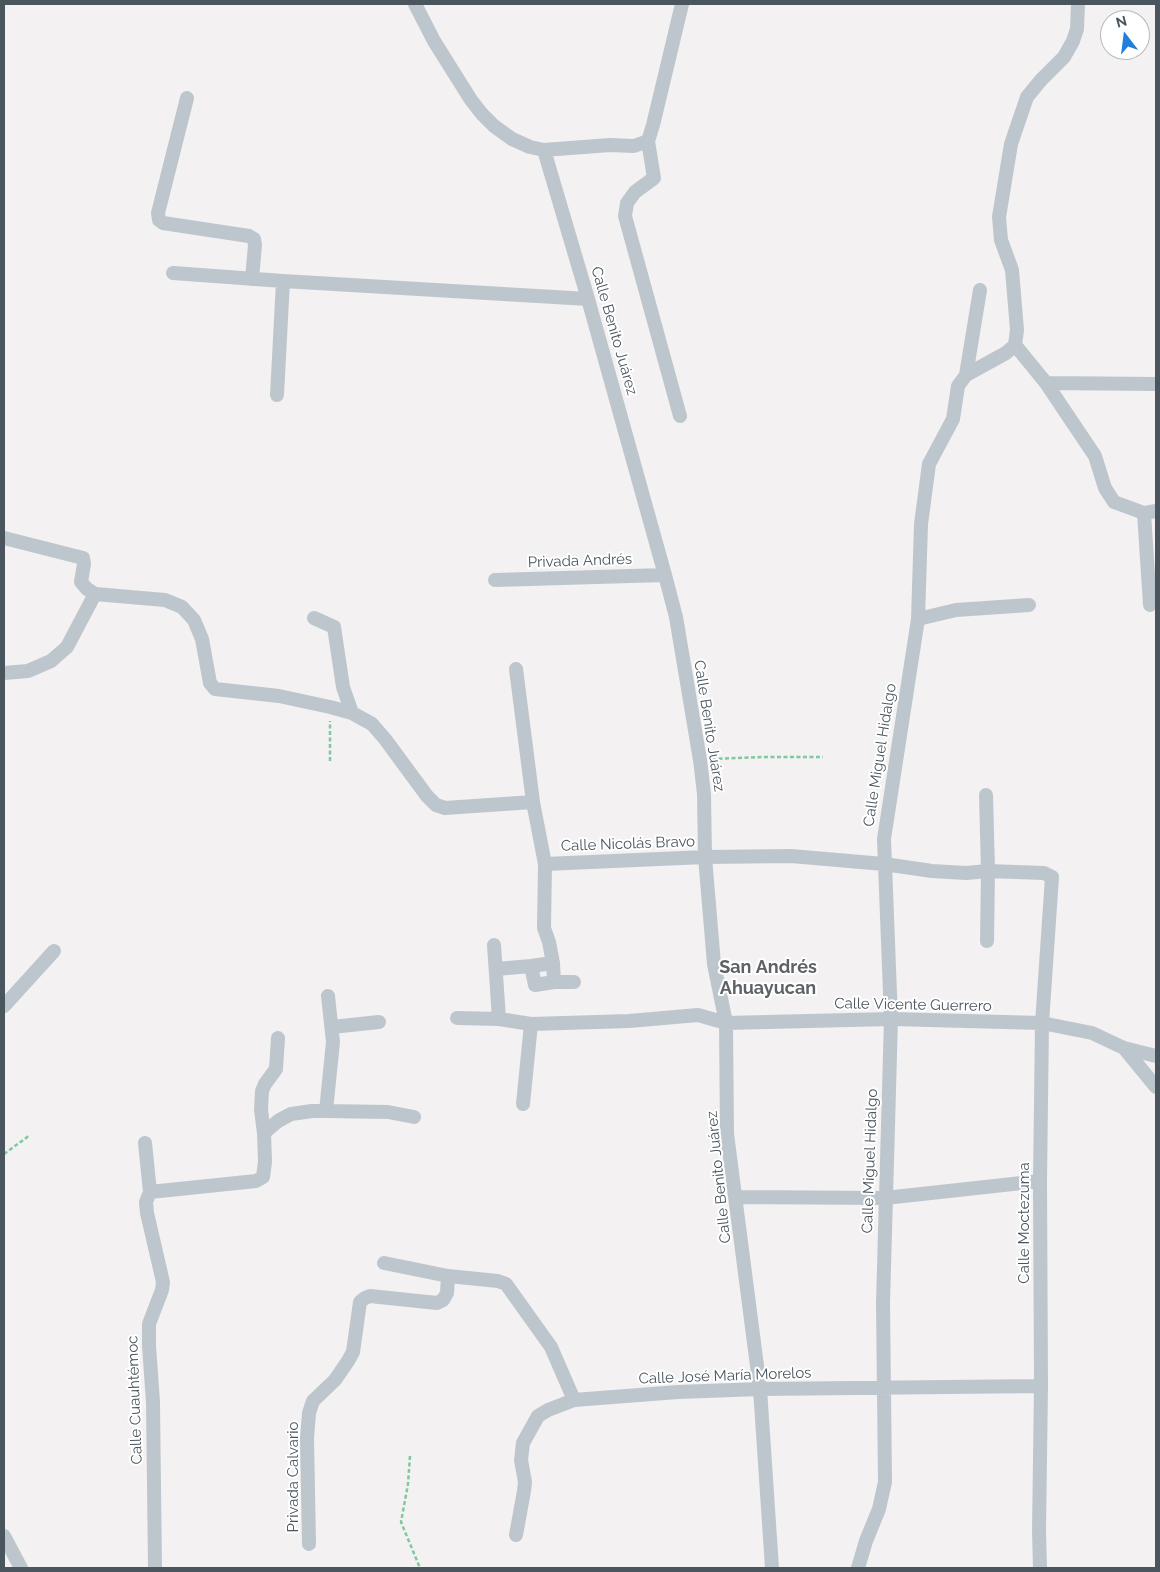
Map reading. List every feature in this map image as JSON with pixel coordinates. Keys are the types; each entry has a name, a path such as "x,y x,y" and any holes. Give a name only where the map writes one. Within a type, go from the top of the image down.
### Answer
{"street":[{"path":"415,4 434,42 471,100 494,126 512,139 544,150 610,145 634,146 648,141"},
{"path":"680,416 625,216 627,203 635,192 654,178 648,141 654,125 682,4"},
{"path":"966,375 1006,353 1015,345 1017,330 1012,270 1000,240 999,217 1011,144 1027,98 1041,80 1064,57 1074,41 1077,29 1078,4"},
{"path":"187,98 158,213 159,220 164,223 249,236 254,239 252,278"},
{"name":"Calle Benito Juárez","path":"544,150 588,299 676,617 700,760 704,794 705,858 714,964 726,1023 727,1134 760,1388 772,1568"},
{"path":"173,272 283,281 588,299"},
{"path":"277,395 283,281"},
{"name":"Calle Miguel Hidalgo","path":"858,1568 866,1541 879,1509 885,1482 883,1303 891,1020 884,864 886,821 918,620 921,524 929,464 953,419 958,386 966,375 980,290"},
{"path":"1015,345 1046,383 1095,456 1105,488 1114,502 1150,512 1150,605"},
{"path":"1046,383 1156,384"},
{"path":"4,538 82,558 84,564 81,582 86,589 95,594 164,600 182,607 194,620 202,639 210,683 214,689 279,696 330,707 352,713 372,724 436,805 446,808 533,802"},
{"name":"Privada Andrés","path":"495,580 665,576"},
{"path":"4,673 28,670 51,661 67,647 95,594"},
{"path":"918,620 956,610 1028,604"},
{"path":"314,618 334,627 343,686 352,713"},
{"name":"Calle Nicolás Bravo","path":"516,668 533,802 544,864 792,856 884,864 932,872 1044,873 1052,877"},
{"path":"986,795 987,941"},
{"path":"544,864 544,928 549,942 554,982"},
{"name":"Calle Moctezuma","path":"1040,1568 1042,1023 1052,877"},
{"path":"494,945 499,1019"},
{"path":"4,1006 54,951"},
{"path":"496,969 553,964"},
{"path":"530,966 535,985 554,982 574,982"},
{"path":"326,1111 333,1042 328,996"},
{"name":"Calle Vicente Guerrero","path":"456,1018 499,1019 531,1024 629,1021 698,1015 726,1023 891,1020 1042,1023 1092,1033 1124,1048 1156,1087"},
{"path":"332,1027 379,1022"},
{"path":"522,1104 531,1024"},
{"path":"150,1192 256,1181 263,1177 266,1162 261,1110 262,1091 276,1069 278,1038"},
{"path":"1124,1048 1156,1056"},
{"path":"264,1133 278,1121 292,1114 312,1111 388,1112 414,1117"},
{"name":"Calle Cuauhtémoc","path":"145,1143 150,1192 146,1202 163,1282 162,1290 149,1324 153,1411 155,1568"},
{"path":"736,1197 885,1198 1040,1181"},
{"path":"384,1263 448,1276 498,1281 506,1284 551,1347 574,1400"},
{"name":"Privada Calvario","path":"309,1544 307,1438 309,1413 313,1401 336,1380 353,1352 360,1302 370,1296 437,1303 443,1300 447,1293 448,1276"},
{"name":"Calle José María Morelos","path":"516,1534 525,1482 521,1460 523,1443 538,1416 574,1400 760,1388 1041,1386"},
{"path":"4,1536 21,1568"}],"path":[{"path":"330,707 330,761"},
{"path":"700,760 823,757"},
{"path":"4,1154 30,1135"},
{"path":"410,1456 408,1484 401,1522 420,1568"}],"district":[{"name":"San Andrés Ahuayucan","path":"768,978"}]}
